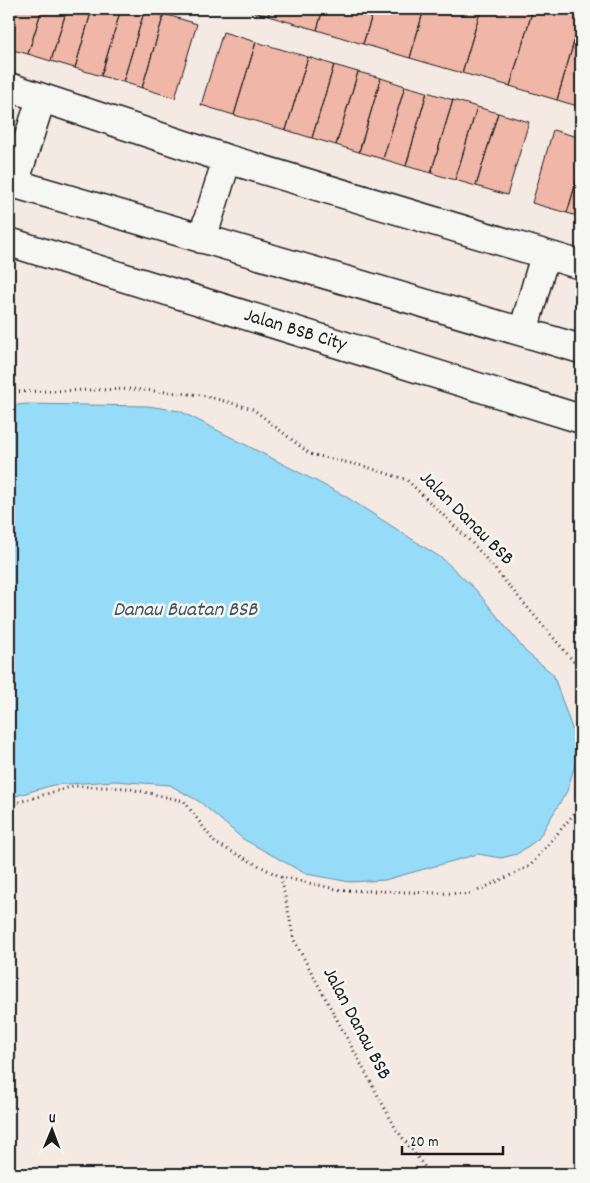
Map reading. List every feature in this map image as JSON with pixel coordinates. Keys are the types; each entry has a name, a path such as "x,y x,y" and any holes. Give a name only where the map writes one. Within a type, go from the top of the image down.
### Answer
{"street":[{"path":"9,88 227,158 581,265"},
{"path":"41,99 12,183 581,348"},
{"path":"202,239 227,158"},
{"name":"Jalan BSB City","path":"9,242 581,419"},
{"path":"523,332 545,255"}],"path":[{"name":"Jalan Danau BSB","path":"9,392 131,389 202,395 252,409 310,454 367,467 407,480 476,546 581,670"},
{"path":"9,805 74,786 126,788 184,801 215,843 281,877 341,890 471,894 530,866 578,809 581,800"},
{"name":"Jalan Danau BSB","path":"281,877 294,940 396,1129 430,1174"}],"water":[{"name":"Danau Buatan BSB","path":"26,404 148,406 180,411 345,496 443,559 476,590 526,652 553,674 577,743 577,758 567,791 538,839 517,854 501,858 478,854 385,880 350,882 306,874 243,839 200,802 170,785 114,781 53,785 9,798 9,406"}],"building":[{"path":"9,9 15,9 9,31"},
{"path":"15,9 42,9 28,54 9,49 9,31"},
{"path":"42,9 67,9 51,61 28,54"},
{"path":"67,9 92,9 75,68 51,61"},
{"path":"92,9 121,9 101,76 75,68"},
{"path":"121,9 145,9 123,82 101,76"},
{"path":"145,9 164,14 142,88 123,82"},
{"path":"243,9 270,9 268,16"},
{"path":"270,9 323,9 317,30 268,16"},
{"path":"323,9 374,9 363,44 317,30"},
{"path":"374,9 424,9 410,58 363,44"},
{"path":"424,9 481,9 462,73 410,58"},
{"path":"481,9 533,9 510,86 462,73"},
{"path":"533,9 551,9 581,17 557,100 510,86"},
{"path":"164,14 197,24 175,98 142,88"},
{"path":"581,18 581,107 557,100"},
{"path":"223,32 256,42 234,115 201,105"},
{"path":"256,42 308,57 286,130 234,115"},
{"path":"308,57 334,65 312,138 286,130"},
{"path":"334,65 358,72 336,145 312,138"},
{"path":"358,72 381,78 359,152 336,145"},
{"path":"381,78 405,86 383,159 359,152"},
{"path":"405,86 427,92 406,166 383,159"},
{"path":"427,92 453,100 431,173 406,166"},
{"path":"453,100 477,107 455,180 431,173"},
{"path":"477,107 498,113 476,186 455,180"},
{"path":"498,113 529,122 507,195 476,186"},
{"path":"553,130 581,138 581,166 567,213 532,203"},
{"path":"581,166 581,217 567,213"}]}
